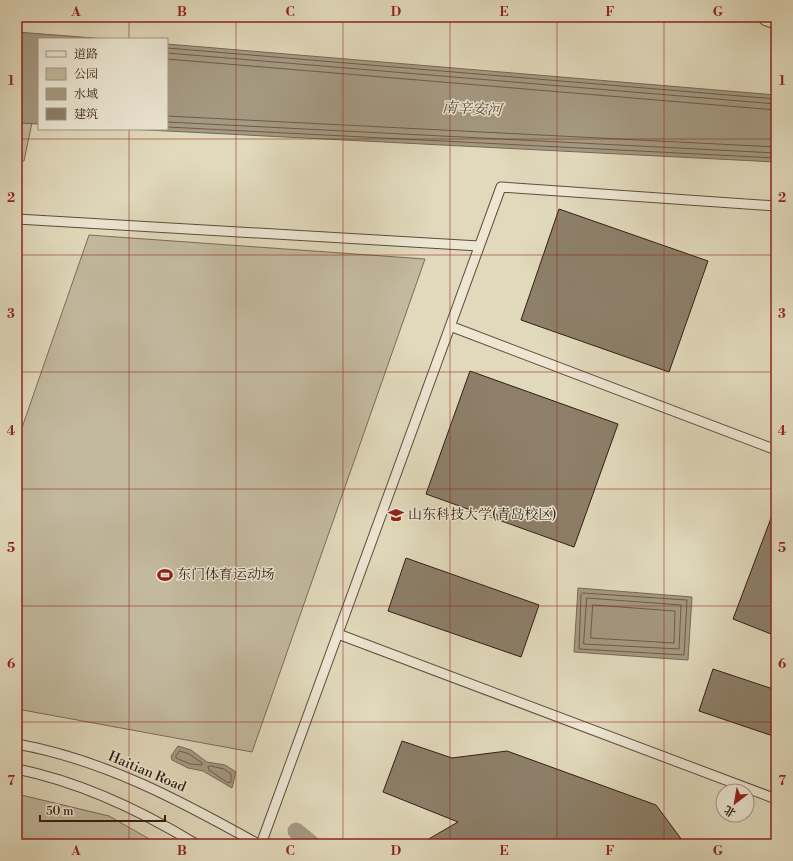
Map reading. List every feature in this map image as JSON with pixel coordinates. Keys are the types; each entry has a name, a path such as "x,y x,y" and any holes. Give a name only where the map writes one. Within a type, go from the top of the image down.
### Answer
{"street":[{"path":"767,17 776,20"}],"lane":[{"path":"261,844 501,187 776,206"},
{"path":"17,219 479,246"},
{"path":"450,326 776,450"},
{"path":"338,634 776,799"},
{"name":"Haitian Road","path":"17,744 106,768 186,804 258,844"},
{"path":"17,769 36,773 102,794 160,822 196,844"}],"green space":[{"path":"17,32 38,39 38,94 24,161 17,161"},
{"name":"东门体育运动场","path":"89,235 425,259 252,752 17,709 17,442"},
{"path":"17,794 109,816 158,844 17,844"}],"water":[{"path":"17,32 93,38 38,38 38,124 17,123"},
{"name":"南辛安河","path":"168,44 776,95 776,162 148,130 168,130"},
{"path":"578,588 692,597 688,660 574,652"},
{"path":"178,746 191,750 207,762 225,765 236,772 232,788 203,771 188,768 172,760 171,756"}],"building":[{"path":"559,209 708,261 669,372 521,320"},
{"path":"470,371 618,424 574,547 426,494"},
{"path":"776,505 776,636 733,619"},
{"path":"406,558 539,605 521,657 388,611"},
{"path":"713,669 776,690 776,737 699,711"},
{"path":"402,741 452,758 507,751 656,805 685,844 420,844 458,822 383,792"}],"waterway":[{"path":"296,831 312,844"}],"place":[{"name":"山东科技大学(青岛校区)","path":"396,515"},
{"name":"东门体育运动场","path":"165,575"}]}
